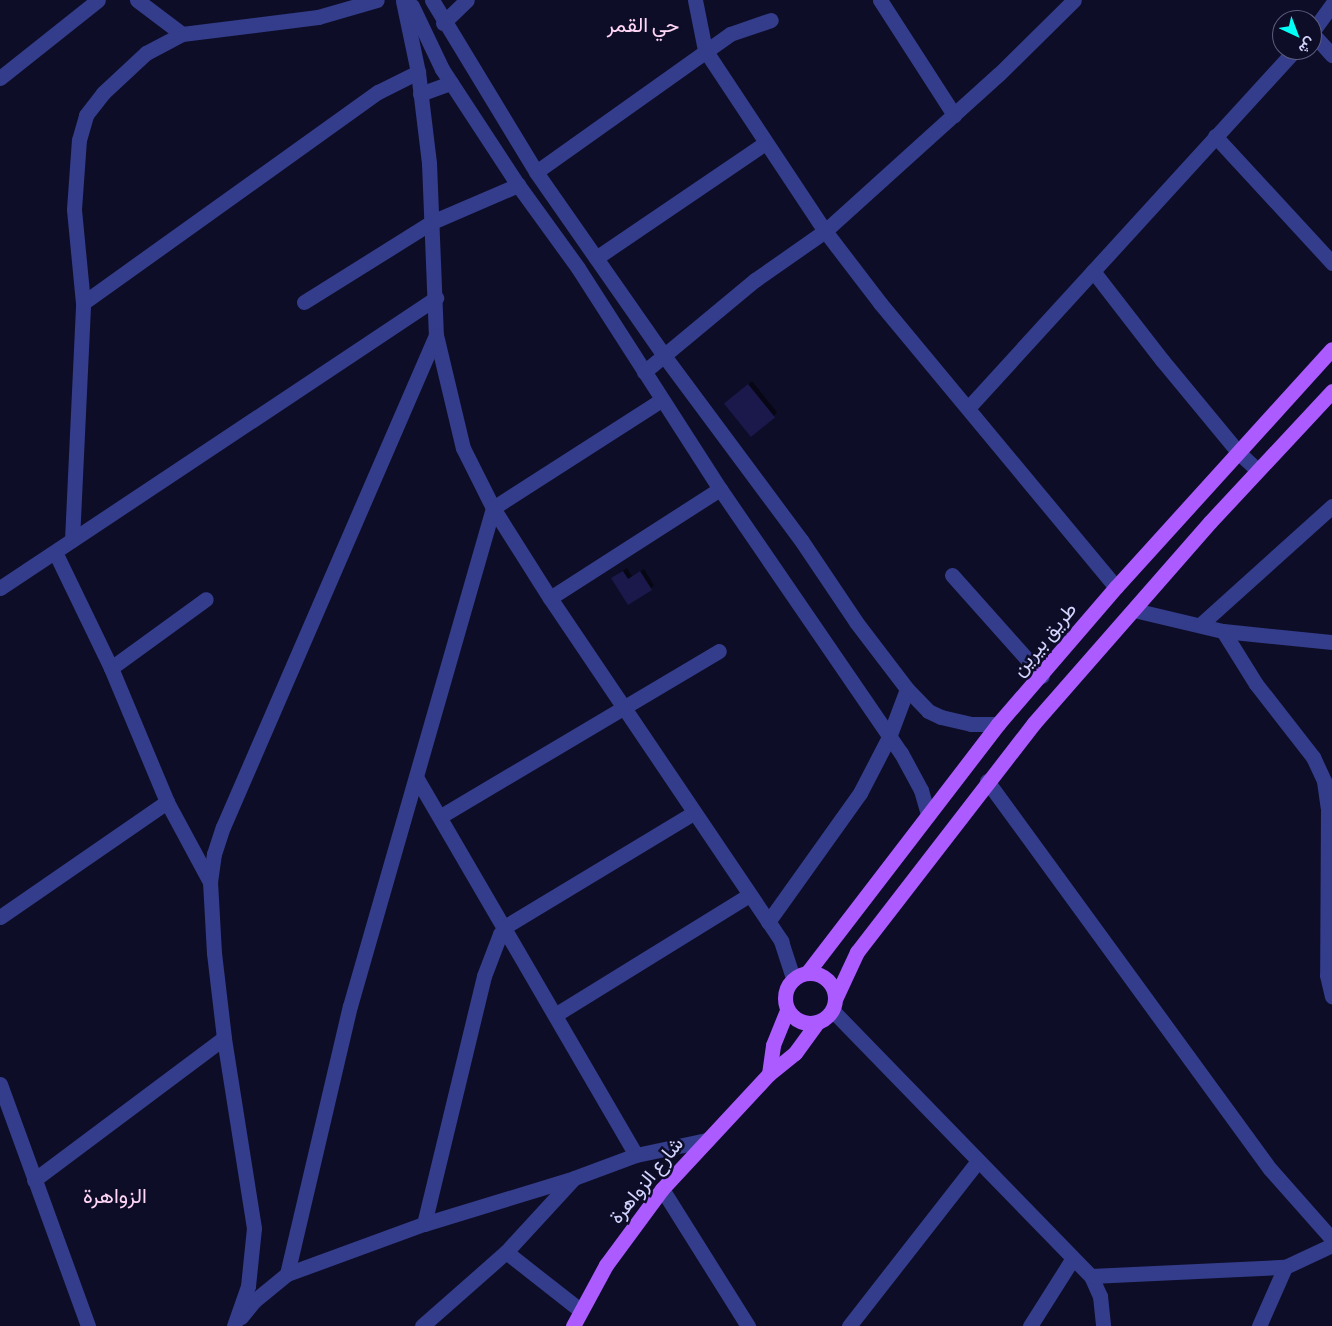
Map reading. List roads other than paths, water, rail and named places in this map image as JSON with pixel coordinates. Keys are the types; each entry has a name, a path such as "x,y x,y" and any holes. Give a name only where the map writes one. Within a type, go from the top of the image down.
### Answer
{"main road":[{"name":"طريق بيرين","path":"800,976 998,724 1042,676 1116,587 1332,349"},
{"path":"788,1011 804,1023 817,1023 834,1004 857,952 987,781 1257,470 1332,391"},
{"path":"769,1074 773,1045 788,1011 785,994 800,976 827,979 834,1004"},
{"name":"شارع الزواهرة","path":"573,1326 606,1265 662,1188 769,1074 795,1052 817,1023"}],"street":[{"path":"0,78 98,0"},
{"path":"137,0 182,34"},
{"path":"72,540 83,303 74,209 79,140 86,115 103,93 146,53 182,34 318,17 355,9 377,0"},
{"path":"432,0 465,60 536,172 665,357 907,689 928,711 941,717 971,724 998,724"},
{"path":"443,23 467,0"},
{"path":"695,0 705,50 764,144 825,231 1116,587"},
{"path":"880,0 954,115"},
{"path":"644,372 665,357 755,280 825,231 954,115 1074,0"},
{"path":"409,1 442,69 451,83 518,185 578,268 661,400 720,489 889,737 921,790 928,815"},
{"path":"409,1 418,72 432,222 436,335 463,448 493,508 550,598 768,922 800,976"},
{"path":"1322,18 1332,4"},
{"path":"536,172 705,50 730,34 771,20"},
{"path":"1322,44 1332,55"},
{"path":"442,69 465,60"},
{"path":"968,408 1286,60"},
{"path":"83,303 378,92 418,72"},
{"path":"420,94 451,83"},
{"path":"1215,136 1332,263"},
{"path":"596,258 764,144"},
{"path":"304,302 432,222 518,185"},
{"path":"1093,271 1238,452 1257,470"},
{"path":"0,588 436,298"},
{"path":"234,1326 248,1286 254,1228 224,1038 210,882 223,827 436,335"},
{"path":"287,1274 350,1006 493,508 661,400"},
{"path":"550,598 720,489"},
{"path":"1200,625 1332,506"},
{"path":"55,552 111,668 167,802 210,882"},
{"path":"952,575 1042,676"},
{"path":"111,668 206,599"},
{"path":"1134,610 1223,631 1332,642"},
{"path":"1223,631 1256,684 1313,758 1324,781 1328,808 1327,975 1332,996"},
{"path":"441,816 719,652"},
{"path":"768,922 842,820 889,737 907,689"},
{"path":"416,777 506,926 636,1155"},
{"path":"987,781 1270,1169 1332,1239"},
{"path":"0,917 167,802"},
{"path":"424,1224 484,976 495,944 506,926 693,813"},
{"path":"555,1015 749,895"},
{"path":"834,1004 977,1162 1091,1276 1100,1296 1103,1326"},
{"path":"34,1180 224,1038"},
{"path":"0,1084 88,1326"},
{"path":"234,1326 254,1301 287,1274 424,1224 574,1178 636,1155 707,1140"},
{"path":"848,1326 977,1162"},
{"path":"422,1326 506,1252 574,1178"},
{"path":"662,1188 748,1326"},
{"path":"1091,1276 1285,1267 1332,1245"},
{"path":"506,1252 580,1310"},
{"path":"1030,1326 1074,1258"},
{"path":"1258,1326 1285,1267"}],"district":[{"name":"حي القمر","path":"643,26"},
{"name":"الزواهرة","path":"115,1197"}]}
